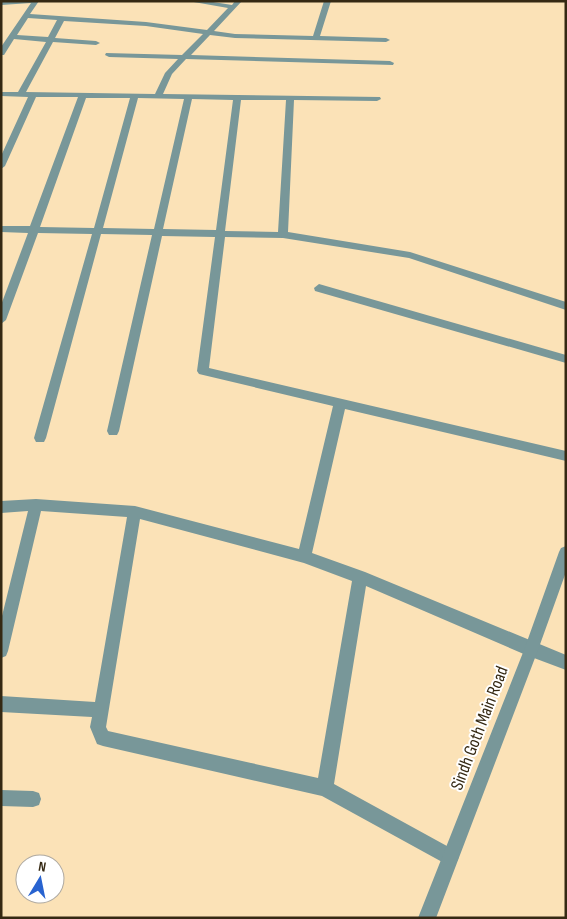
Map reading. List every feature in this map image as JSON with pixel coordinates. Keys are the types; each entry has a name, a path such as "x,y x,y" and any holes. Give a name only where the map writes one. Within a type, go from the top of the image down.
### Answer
{"street":[{"path":"191,1 236,4"},
{"path":"316,38 325,5 328,1"},
{"path":"1,3 36,2"},
{"path":"1,53 36,2"},
{"path":"158,96 169,73 236,4"},
{"path":"27,16 146,24 235,36 386,40"},
{"path":"21,94 62,18"},
{"path":"12,37 96,43"},
{"path":"109,55 390,63"},
{"path":"1,94 377,99"},
{"path":"1,166 33,94"},
{"path":"1,320 83,95"},
{"path":"40,438 135,96"},
{"path":"114,431 188,97"},
{"path":"237,97 203,371 566,456"},
{"path":"283,234 290,98"},
{"path":"1,229 283,234 410,255 566,306"},
{"path":"319,288 566,359"},
{"path":"304,557 340,403"},
{"path":"1,651 36,505"},
{"path":"1,507 36,505 134,512 304,557 360,577 531,650 566,662"},
{"path":"134,512 98,727 103,738 325,788 450,857"},
{"name":"Sindh Goth Main Road","path":"428,918 531,650 566,552"},
{"path":"325,788 360,577"},
{"path":"1,704 102,710"},
{"path":"1,798 33,799"}]}
